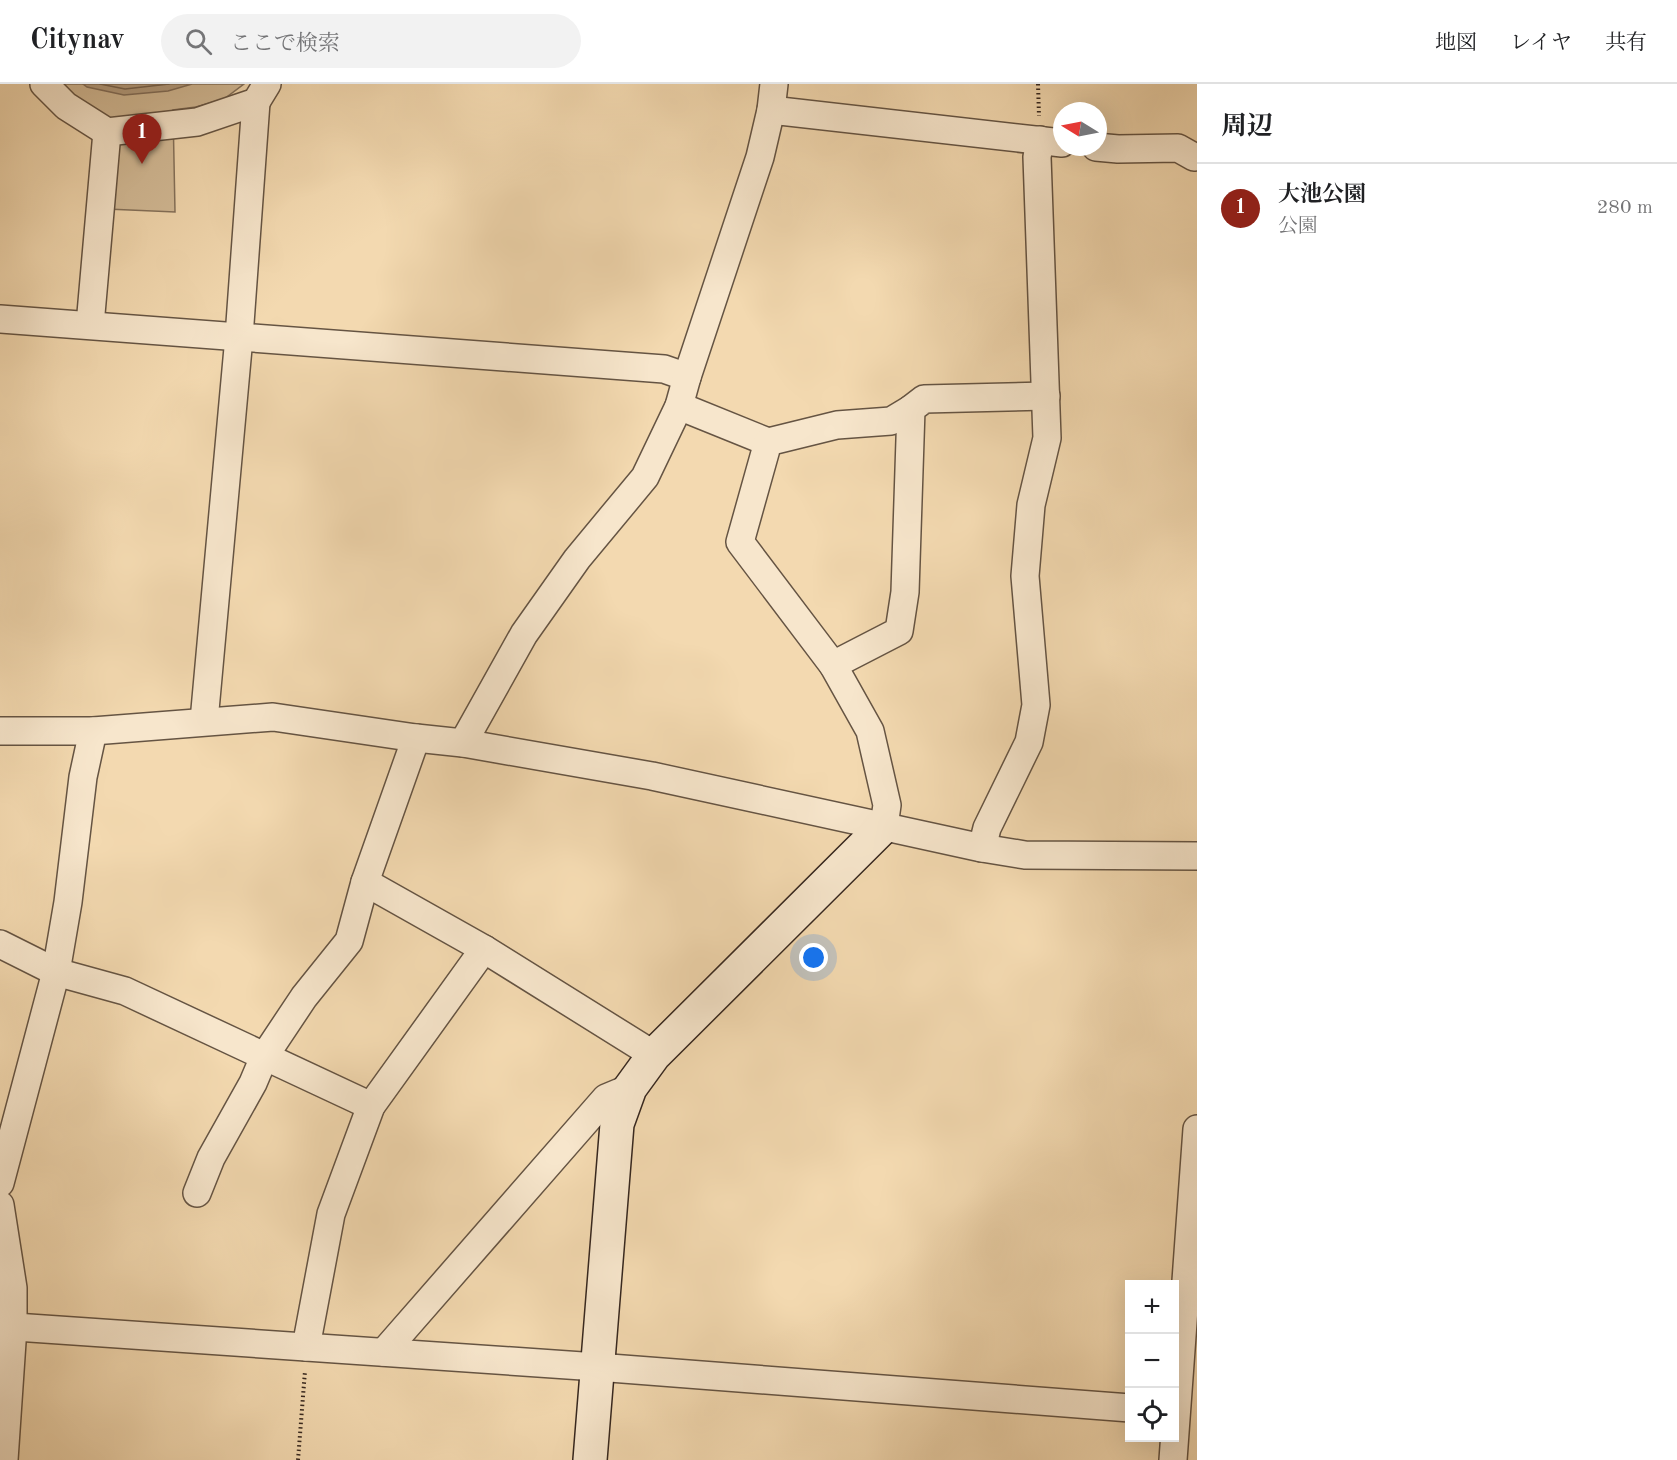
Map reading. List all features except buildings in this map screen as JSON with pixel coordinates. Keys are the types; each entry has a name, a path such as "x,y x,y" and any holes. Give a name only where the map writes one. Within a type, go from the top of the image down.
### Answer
{"street":[{"path":"44,84 66,106 107,132 197,122 262,93 204,721"},
{"path":"463,743 524,634 578,559 645,477 679,406 760,157 772,97 1051,142"},
{"path":"90,325 107,132"},
{"path":"982,848 987,828 1029,742 1036,705 1025,576 1031,505 1047,438 1038,157 1051,142"},
{"path":"1107,148 1178,148 1196,160"},
{"path":"0,319 664,369 687,377"},
{"path":"679,406 768,442 837,425 891,421 924,399 1046,396"},
{"path":"833,664 899,631 905,592 911,409"},
{"path":"590,1460 617,1124 630,1088 654,1055 884,826 887,806 870,731 833,664 740,542 768,442"},
{"path":"0,731 93,731 273,717 463,743 652,776 982,848 1025,855 1197,856"},
{"path":"0,1183 56,972 68,902 83,777 93,731"},
{"path":"197,1193 211,1158 253,1083 264,1057 304,997 349,941 365,882 416,738"},
{"path":"365,882 484,949 654,1055"},
{"path":"0,944 56,972 125,991 371,1106"},
{"path":"306,1347 332,1214 371,1106 484,949"},
{"path":"384,1352 606,1098 630,1088"},
{"path":"1173,1460 1183,1412 1197,1129"},
{"path":"0,1205 13,1288 7,1327 4,1460"},
{"path":"7,1327 597,1367 1125,1408"}],"path":[{"path":"298,1460 306,1347"}],"shaded area":[{"path":"54,84 244,84 224,99 196,107 173,110 175,212 107,209 88,112"}],"water":[{"path":"83,84 192,84 168,91 124,95 87,87"}],"place":[{"name":"大池公園","path":"142,164"}]}
